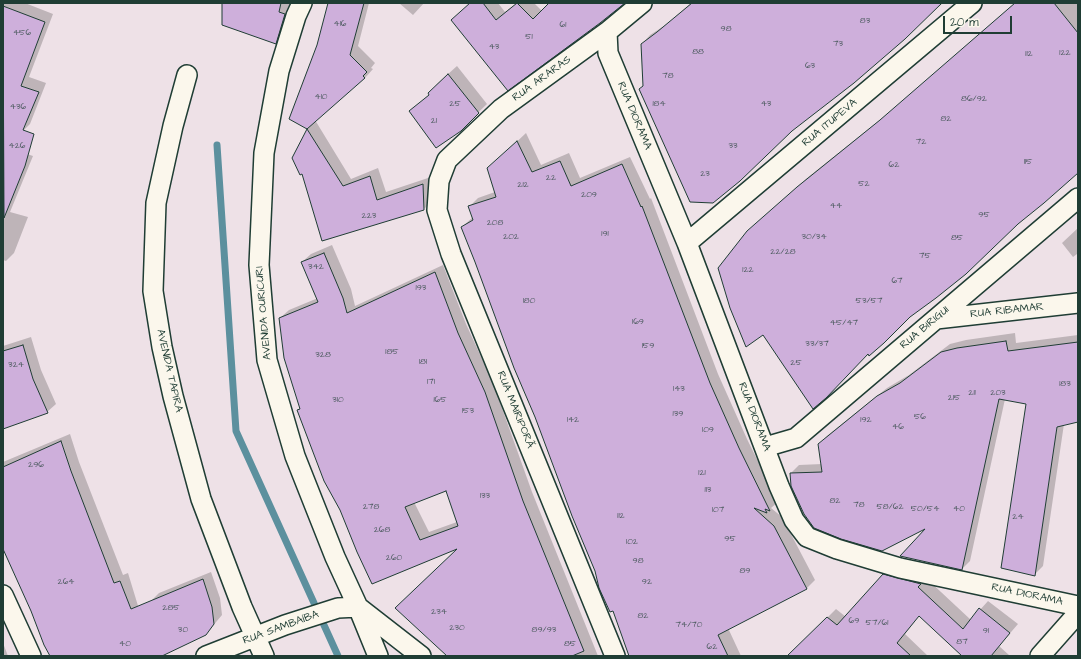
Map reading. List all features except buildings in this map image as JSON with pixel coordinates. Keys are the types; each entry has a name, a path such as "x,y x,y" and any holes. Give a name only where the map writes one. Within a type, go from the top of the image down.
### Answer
{"street":[{"name":"AVENIDA OURICURI","path":"302,3 296,16 279,71 264,153 259,265 267,360 295,456 378,656"},
{"name":"RUA ARARAS","path":"447,160 501,109 607,32 642,3"},
{"name":"RUA ITUPEVA","path":"687,243 972,3"},
{"name":"RUA DIORAMA","path":"607,32 608,53 687,243 779,486 794,520 807,537 837,549 900,568 1078,606"},
{"name":"AVENIDA TAPIRA","path":"187,76 173,126 156,204 153,291 162,347 173,396 202,499 242,607 264,656"},
{"name":"RUA MAIRIPORÃ","path":"447,160 439,181 437,210 451,254 615,656"},
{"name":"RUA BIRIGUI","path":"765,447 796,438 1078,198"},
{"name":"RUA RIBAMAR","path":"936,319 1078,303"},
{"path":"3,594 31,656"},
{"name":"RUA SAMBAÍBA","path":"206,656 285,625 338,608 358,607"},
{"path":"358,607 421,656"},
{"path":"1040,656 1078,613"}],"waterway":[{"path":"217,145 236,431 338,656"}]}
